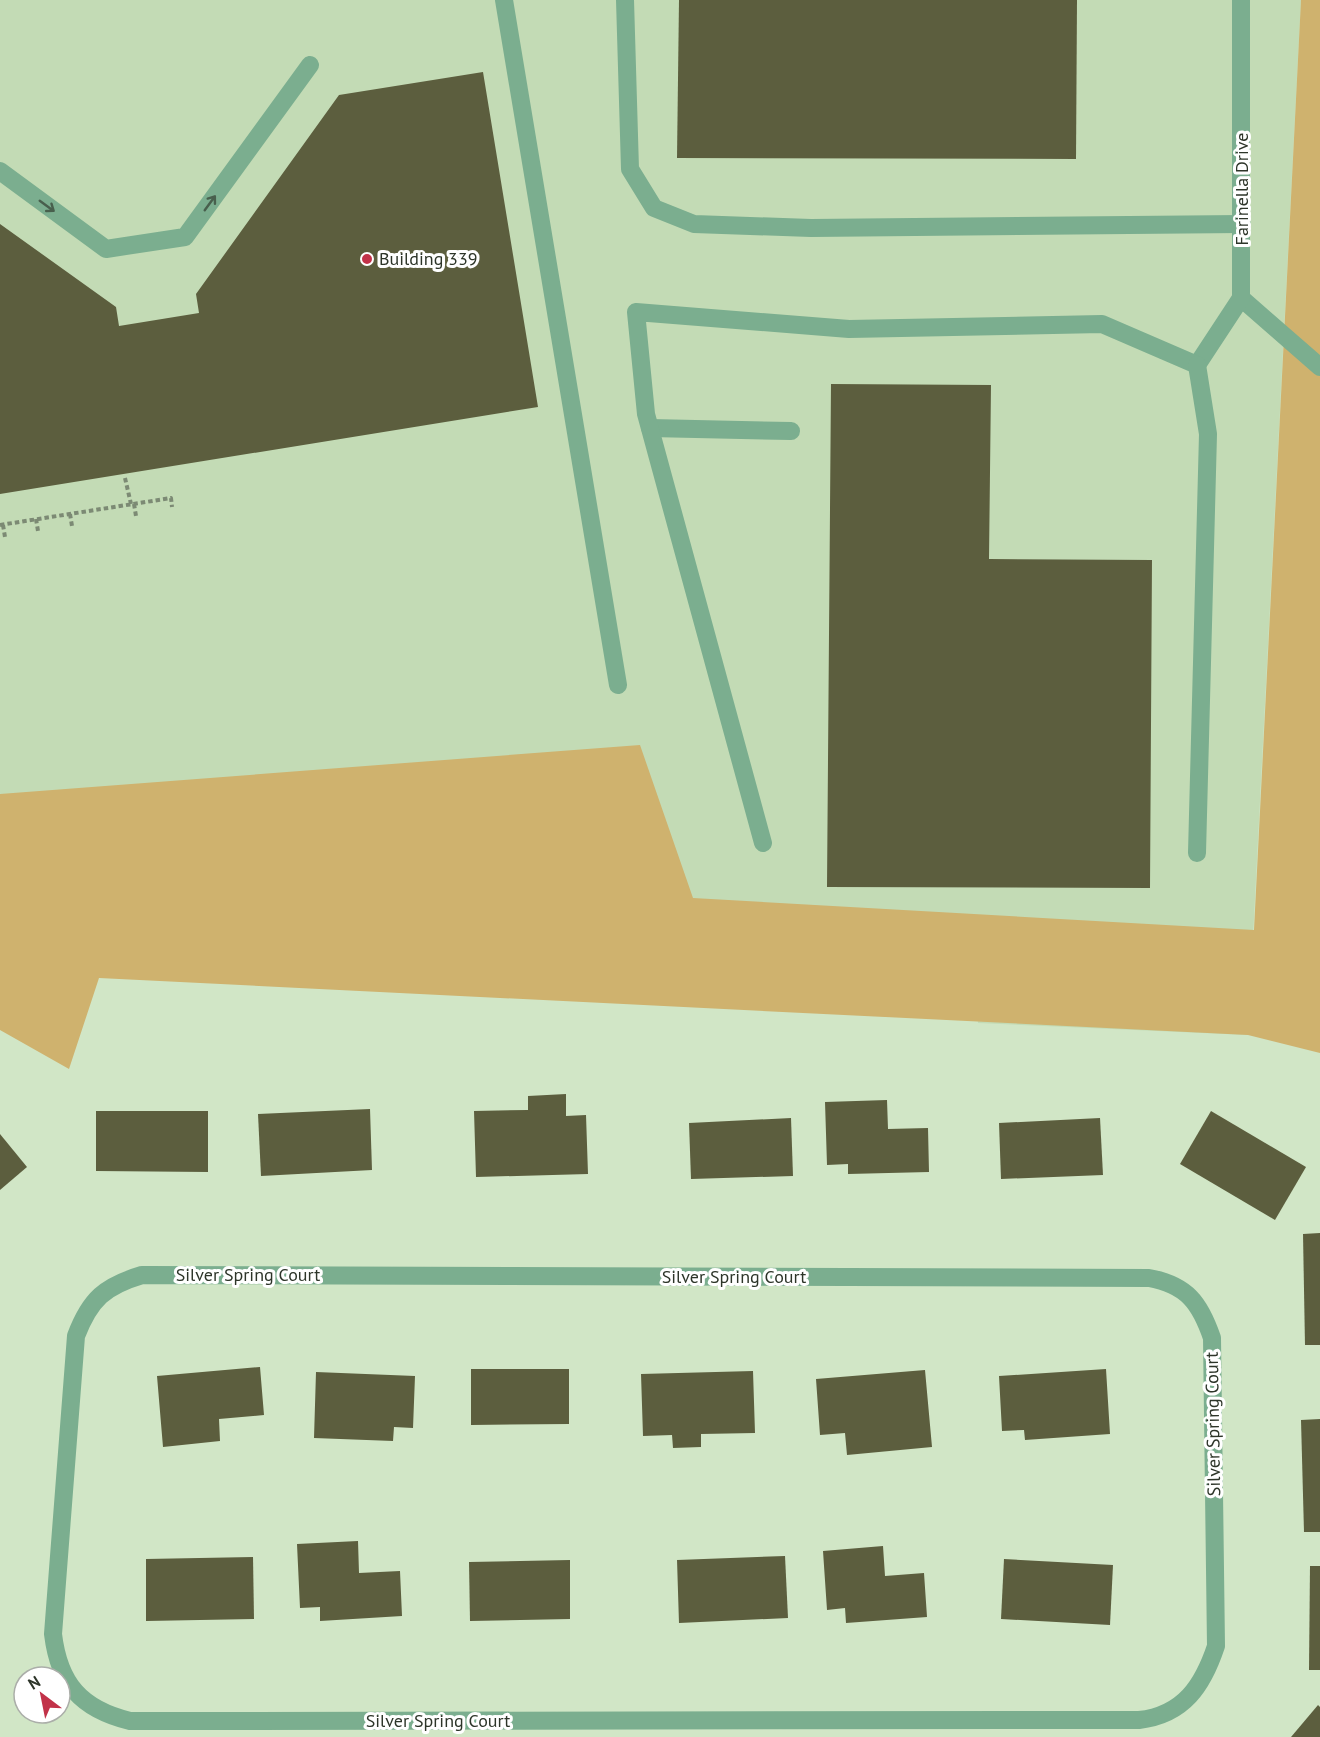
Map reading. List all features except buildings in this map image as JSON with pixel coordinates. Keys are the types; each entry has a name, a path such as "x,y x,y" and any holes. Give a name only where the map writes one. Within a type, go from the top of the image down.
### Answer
{"street":[{"path":"504,0 618,685"},
{"path":"626,0 630,169 654,208 694,224 811,228 1242,224"},
{"name":"Farinella Drive","path":"1241,0 1241,298"},
{"path":"0,171 106,249 185,237 310,65"},
{"path":"1197,853 1208,434 1197,365 1241,298 1320,367"},
{"path":"763,843 650,428 636,312 849,329 1102,324 1197,365"},
{"path":"650,428 791,431"},
{"name":"Silver Spring Court","path":"142,1275 1149,1278 1171,1282 1190,1296 1204,1316 1212,1338 1216,1646 1206,1676 1186,1700 1166,1713 1139,1720 1029,1729 130,1721 107,1715 86,1703 65,1680 56,1658 53,1634 76,1336 85,1313 100,1295 110,1288 142,1275"}],"path":[{"path":"125,478 136,516"},
{"path":"5,537 2,525 171,498 172,507"},
{"path":"70,514 72,526"},
{"path":"36,519 38,531"}],"shaded area":[{"path":"0,0 1301,0 1248,1035 978,1023 977,964 0,953"},
{"path":"1301,0 1320,0 1320,1053 1248,1035 99,978 69,1069 0,1030 0,794 640,745 693,898 1254,930"}],"place":[{"name":"Building 339","path":"367,259"}]}
